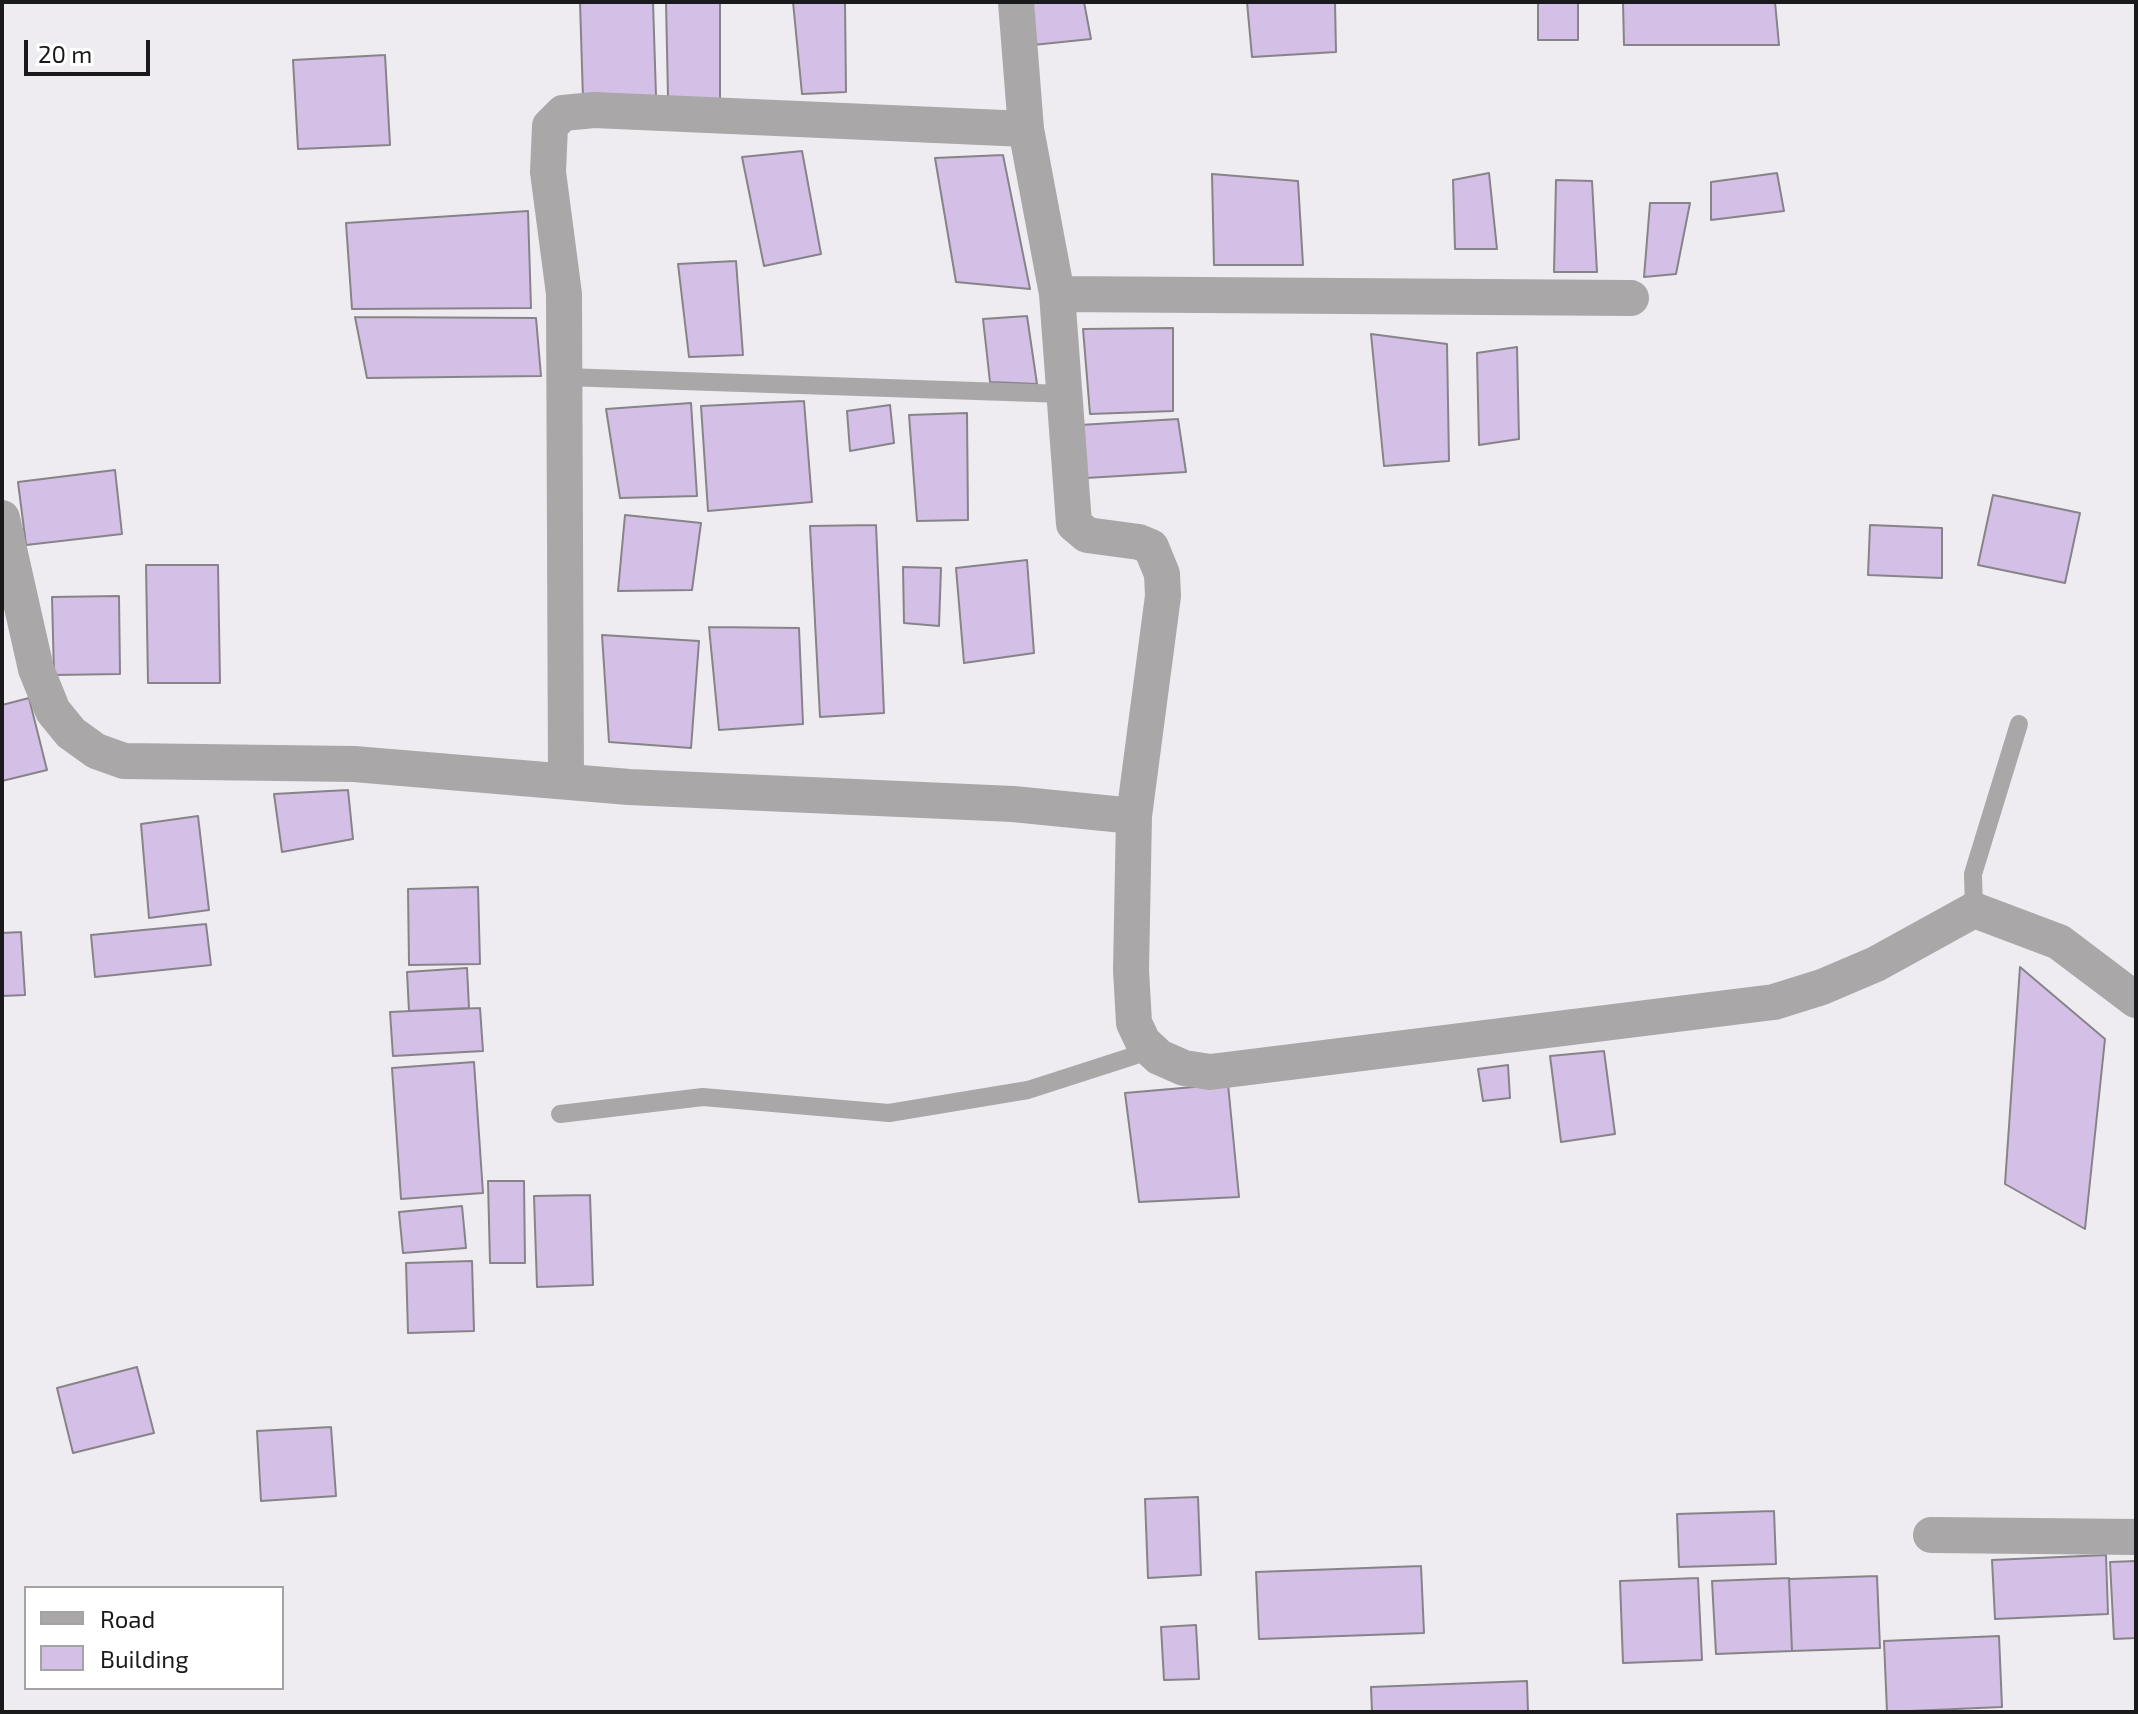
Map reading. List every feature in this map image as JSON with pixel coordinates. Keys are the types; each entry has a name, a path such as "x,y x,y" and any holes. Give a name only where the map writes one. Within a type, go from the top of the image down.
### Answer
{"street":[{"path":"1016,2 1026,129 1057,294 1074,524 1087,535 1139,542 1151,547 1162,574 1163,596 1134,816 1132,1006 1134,1023 1143,1042 1184,1068 1210,1072 1774,1002 1822,987 1876,964 1974,910 2059,942 2136,1000"},
{"path":"566,779 564,294 548,154 550,126 563,113 594,110 1026,129"},
{"path":"1057,294 1631,298"},
{"path":"2,518 36,669 53,711 71,733 96,751 124,761 354,764 566,779 629,787 1013,804 1134,816"},
{"path":"1931,1535 2136,1537"}],"lane":[{"path":"565,377 1064,394"},
{"path":"1974,910 1973,874 2019,724"},
{"path":"560,1114 703,1097 889,1113 1028,1090 1152,1050"}],"building":[{"path":"580,2 653,2 656,96 583,99"},
{"path":"666,2 720,2 720,102 668,97"},
{"path":"793,2 845,2 846,92 802,94"},
{"path":"1029,2 1084,2 1091,39 1033,45"},
{"path":"1247,2 1335,2 1336,52 1252,57"},
{"path":"1538,2 1578,2 1578,40 1538,40"},
{"path":"1623,2 1775,2 1779,45 1624,45"},
{"path":"385,55 390,145 298,149 293,60"},
{"path":"802,151 821,254 764,266 742,157"},
{"path":"1003,155 1030,289 956,282 935,158"},
{"path":"1489,173 1497,249 1455,249 1453,180"},
{"path":"1777,173 1784,211 1711,220 1711,182"},
{"path":"1212,174 1298,181 1303,265 1214,265"},
{"path":"1556,180 1592,181 1597,272 1554,272"},
{"path":"1650,203 1690,203 1676,274 1644,277"},
{"path":"528,211 531,308 352,309 346,223"},
{"path":"736,261 743,355 689,357 678,264"},
{"path":"1027,316 1037,384 990,382 983,319"},
{"path":"355,317 536,318 541,376 367,378"},
{"path":"1173,328 1173,411 1090,414 1083,329"},
{"path":"1371,334 1447,344 1449,461 1384,466"},
{"path":"1517,347 1519,439 1479,445 1477,353"},
{"path":"804,401 812,502 708,511 701,406"},
{"path":"691,403 697,496 620,498 606,409"},
{"path":"890,405 894,443 850,451 847,411"},
{"path":"967,413 968,520 917,521 909,415"},
{"path":"1178,419 1186,472 1086,478 1080,425"},
{"path":"115,470 122,534 26,545 18,482"},
{"path":"1993,495 2080,513 2065,583 1978,565"},
{"path":"625,515 701,523 692,590 618,591"},
{"path":"876,525 884,713 820,717 810,526"},
{"path":"1870,525 1942,528 1942,578 1868,575"},
{"path":"1027,560 1034,653 964,663 956,568"},
{"path":"146,565 218,565 220,683 148,683"},
{"path":"903,567 941,568 939,626 904,623"},
{"path":"119,596 120,674 54,675 52,597"},
{"path":"709,627 799,628 803,724 719,730"},
{"path":"602,635 699,641 691,748 609,742"},
{"path":"29,698 47,770 2,781 2,705"},
{"path":"348,790 353,839 282,852 274,794"},
{"path":"198,816 209,910 149,918 141,824"},
{"path":"478,887 480,964 409,965 408,889"},
{"path":"206,924 211,965 95,977 91,935"},
{"path":"21,932 25,995 2,996 2,933"},
{"path":"2020,967 2105,1039 2085,1229 2005,1184"},
{"path":"467,968 469,1008 409,1011 407,972"},
{"path":"480,1008 483,1051 393,1056 390,1012"},
{"path":"1604,1051 1615,1134 1561,1142 1550,1056"},
{"path":"474,1062 483,1193 401,1199 392,1068"},
{"path":"1508,1065 1510,1098 1483,1101 1478,1069"},
{"path":"1228,1084 1239,1197 1139,1202 1125,1093"},
{"path":"488,1181 524,1181 525,1263 490,1263"},
{"path":"590,1195 593,1285 537,1287 534,1196"},
{"path":"462,1206 466,1248 403,1253 399,1212"},
{"path":"472,1261 474,1331 408,1333 406,1263"},
{"path":"137,1367 154,1433 73,1453 57,1388"},
{"path":"331,1427 336,1496 261,1501 257,1431"},
{"path":"1198,1497 1201,1575 1148,1578 1145,1499"},
{"path":"1774,1511 1776,1564 1679,1567 1677,1514"},
{"path":"2106,1555 2108,1614 1995,1619 1992,1560"},
{"path":"2136,1561 2136,1638 2114,1639 2110,1562"},
{"path":"1421,1566 1424,1633 1259,1639 1256,1572"},
{"path":"1877,1576 1880,1648 1792,1651 1789,1579"},
{"path":"1698,1578 1702,1660 1623,1663 1620,1581"},
{"path":"1789,1578 1792,1651 1716,1654 1712,1581"},
{"path":"1196,1625 1199,1679 1164,1680 1161,1627"},
{"path":"1999,1636 2002,1707 1887,1712 1884,1641"},
{"path":"1527,1681 1528,1712 1372,1712 1371,1687"}]}
